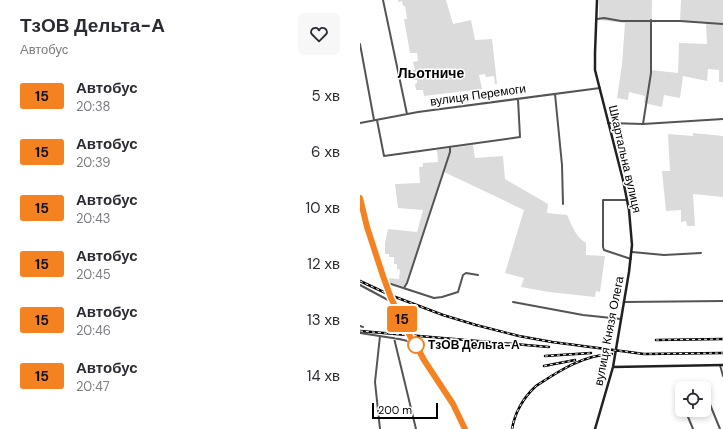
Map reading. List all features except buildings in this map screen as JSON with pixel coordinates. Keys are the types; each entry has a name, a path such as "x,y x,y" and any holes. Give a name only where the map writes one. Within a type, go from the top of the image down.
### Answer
{"street":[{"path":"383,0 406,114"},
{"name":"Шкартальна вулиця","path":"597,0 596,70 627,200 631,222 631,259"},
{"path":"597,19 604,18 723,24"},
{"path":"643,124 651,73 651,20"},
{"path":"360,44 384,156 520,137 518,99"},
{"name":"вулиця Перемоги","path":"360,123 406,114 600,88"},
{"path":"555,94 562,165 563,204"},
{"path":"608,124 643,124 723,119"},
{"path":"404,288 438,192 450,152 450,147"},
{"path":"360,198 374,251 392,299 413,342 453,404 465,429"},
{"path":"627,200 603,200 603,247 604,250 631,259"},
{"path":"632,252 669,255 701,253"},
{"name":"вулиця Князя Олега","path":"595,429 613,367 631,259"},
{"path":"385,282 434,298 458,292 463,275 466,273 478,274"},
{"path":"360,286 388,300 392,299"},
{"path":"624,302 723,301"},
{"path":"513,302 583,315 621,319"},
{"path":"360,333 413,342"},
{"path":"380,336 375,382 380,429"},
{"path":"394,338 416,429"},
{"path":"613,367 721,365 723,376"},
{"path":"711,407 720,429"},
{"path":"688,417 693,429"}],"shaded area":[{"path":"398,0 446,0 453,24 471,20 475,40 492,39 497,84 495,84 494,76 486,77 485,74 479,75 482,89 424,96 423,90 416,90 415,84 417,83 417,80 414,80 413,70 415,70 413,62 418,61 417,53 410,53 404,19 407,19 405,6 403,6 402,1 398,2"},
{"path":"599,0 652,0 651,70 678,73 679,43 707,44 706,23 680,21 681,0 723,0 723,82 719,82 719,70 708,69 707,81 683,76 680,98 664,95 662,107 644,103 645,96 629,92 628,100 617,98 622,65 625,23 599,20"},
{"path":"693,133 723,136 723,197 693,194 695,226 687,226 686,221 681,222 681,210 666,211 662,171 670,171 668,134 693,136"},
{"path":"473,145 475,158 503,156 505,179 548,204 547,213 567,215 577,234 586,243 586,255 605,256 600,292 596,291 595,297 549,292 521,287 524,278 505,273 524,210 444,172 405,287 388,282 386,278 399,279 400,270 397,269 397,264 394,264 394,257 389,257 389,254 385,254 385,243 388,229 417,232 423,210 398,208 395,184 420,183 419,167 423,167 423,163 438,162 437,150"}],"railway":[{"path":"360,281 390,295 443,315 519,336 552,342 644,354 723,353"},
{"path":"360,331 549,347"},
{"path":"656,340 723,339"},
{"path":"545,356 591,353"},
{"path":"512,429 520,406 527,395 536,386 581,361 591,357 612,354"},
{"path":"544,366 575,360"}],"bus line":[{"name":"15","path":"360,198 374,251 391,298 413,342 453,404 465,429"}],"place":[{"name":"ТзОВ Дельта-А","path":"416,345"}],"district":[{"name":"Льотниче","path":"431,73"}]}
